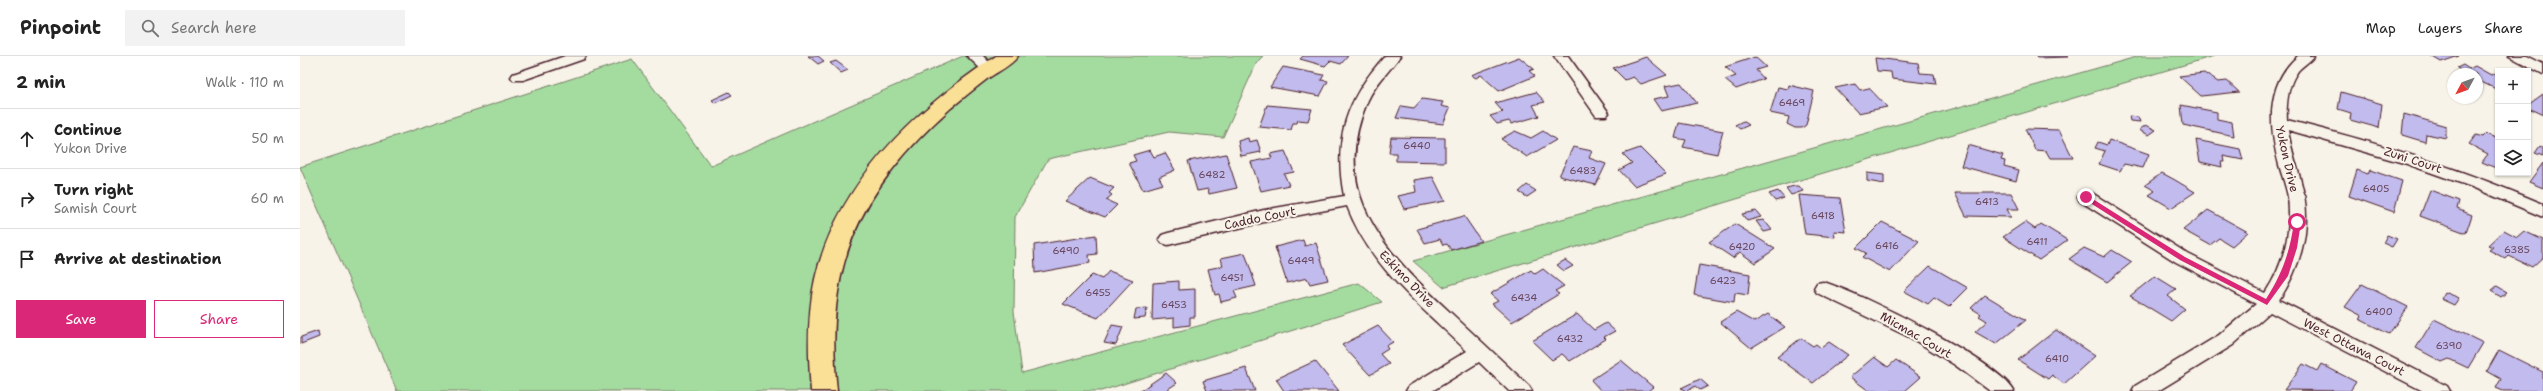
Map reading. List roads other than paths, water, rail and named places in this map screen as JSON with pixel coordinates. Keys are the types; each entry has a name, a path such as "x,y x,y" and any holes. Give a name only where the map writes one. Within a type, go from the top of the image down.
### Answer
{"main road":[{"path":"824,391 820,341 827,278 836,249 865,192 903,141 947,100 981,62 1009,56"}],"street":[{"path":"518,77 579,56"},
{"name":"Eskimo Drive","path":"1393,56 1369,84 1357,105 1349,126 1345,150 1346,175 1352,200 1361,222 1376,247 1397,273 1522,391"},
{"path":"1562,56 1601,113"},
{"name":"Yukon Drive","path":"2142,391 2231,337 2267,303 2284,276 2294,248 2297,222 2296,196 2281,142 2278,123 2282,90 2291,70 2307,56"},
{"path":"2516,56 2543,70"},
{"name":"Zuni Court","path":"2278,123 2409,157 2457,174 2543,211"},
{"name":"West Ottawa Court","path":"2086,197 2182,258 2440,391"},
{"name":"Caddo Court","path":"1168,239 1264,216 1352,200"},
{"name":"Micmac Court","path":"1823,288 1901,324 1946,350 2004,391"},
{"path":"1416,391 1481,352"}]}
